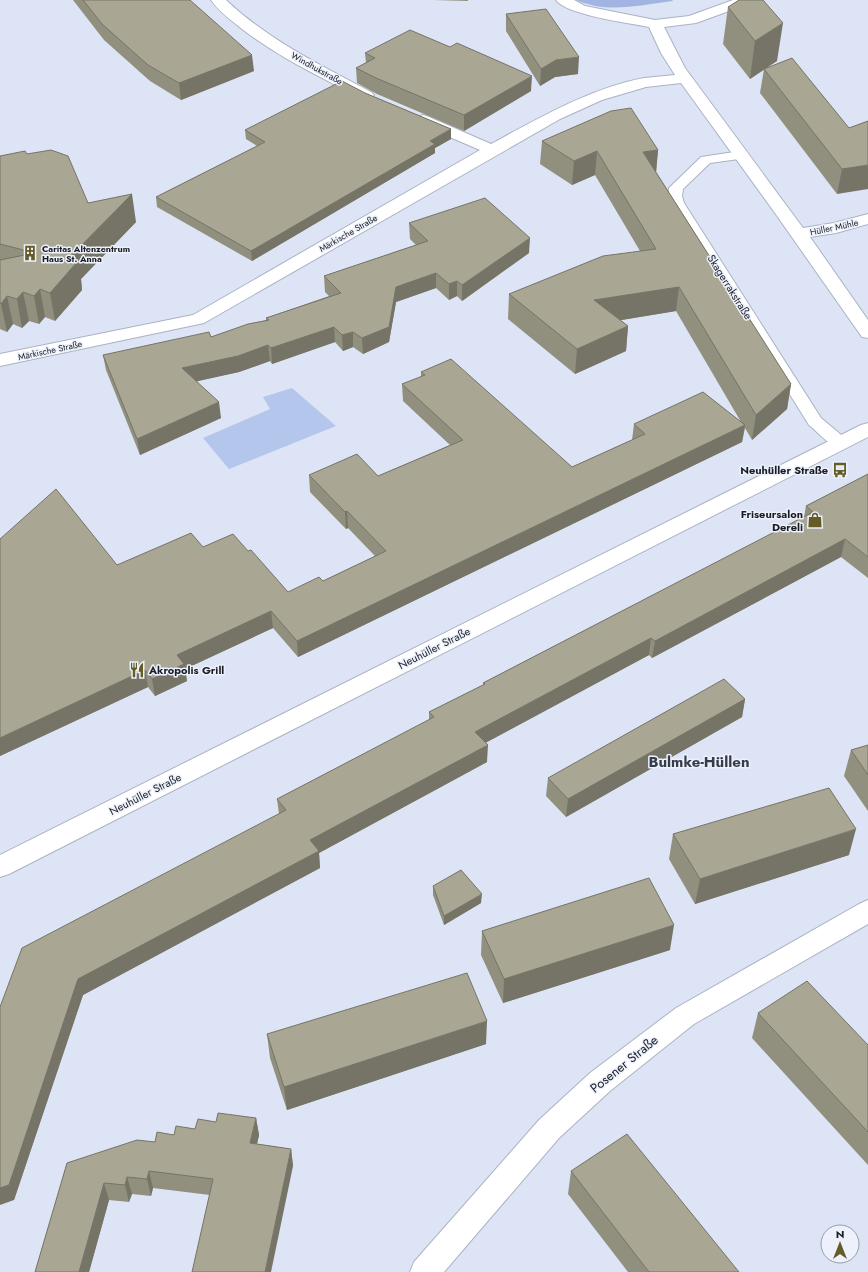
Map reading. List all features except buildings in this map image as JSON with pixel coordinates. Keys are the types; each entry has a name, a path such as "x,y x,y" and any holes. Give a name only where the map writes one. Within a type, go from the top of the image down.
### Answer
{"street":[{"name":"Windhukstraße","path":"218,0 256,32 292,55 378,101"},
{"path":"563,0 581,9 654,24 691,20 746,0"},
{"path":"654,24 661,41 686,78 799,234 868,333"},
{"name":"Märkische Straße","path":"0,360 198,319 554,116 597,97 644,83 686,78"},
{"path":"406,113 492,150"},
{"name":"Hüller Mühle","path":"799,234 836,228 868,219"},
{"name":"Neuhüller Straße","path":"0,867 868,429"},
{"name":"Posener Straße","path":"425,1272 549,1129 600,1082 685,1016 868,911"}],"lane":[{"name":"Skagerrakstraße","path":"742,155 706,160 676,188 674,196 681,210 815,421 840,444"}],"shaded area":[{"path":"576,0 673,1 612,8 600,7"},
{"path":"292,388 336,426 229,469 203,438 270,409 263,397"}],"place":[{"name":"Caritas Altenzentrum Haus St. Anna","path":"30,253"},
{"name":"Neuhüller Straße","path":"840,470"},
{"name":"Friseursalon Dereli","path":"815,520"},
{"name":"Akropolis Grill","path":"137,670"}],"district":[{"name":"Bulmke-Hüllen","path":"699,762"}]}
